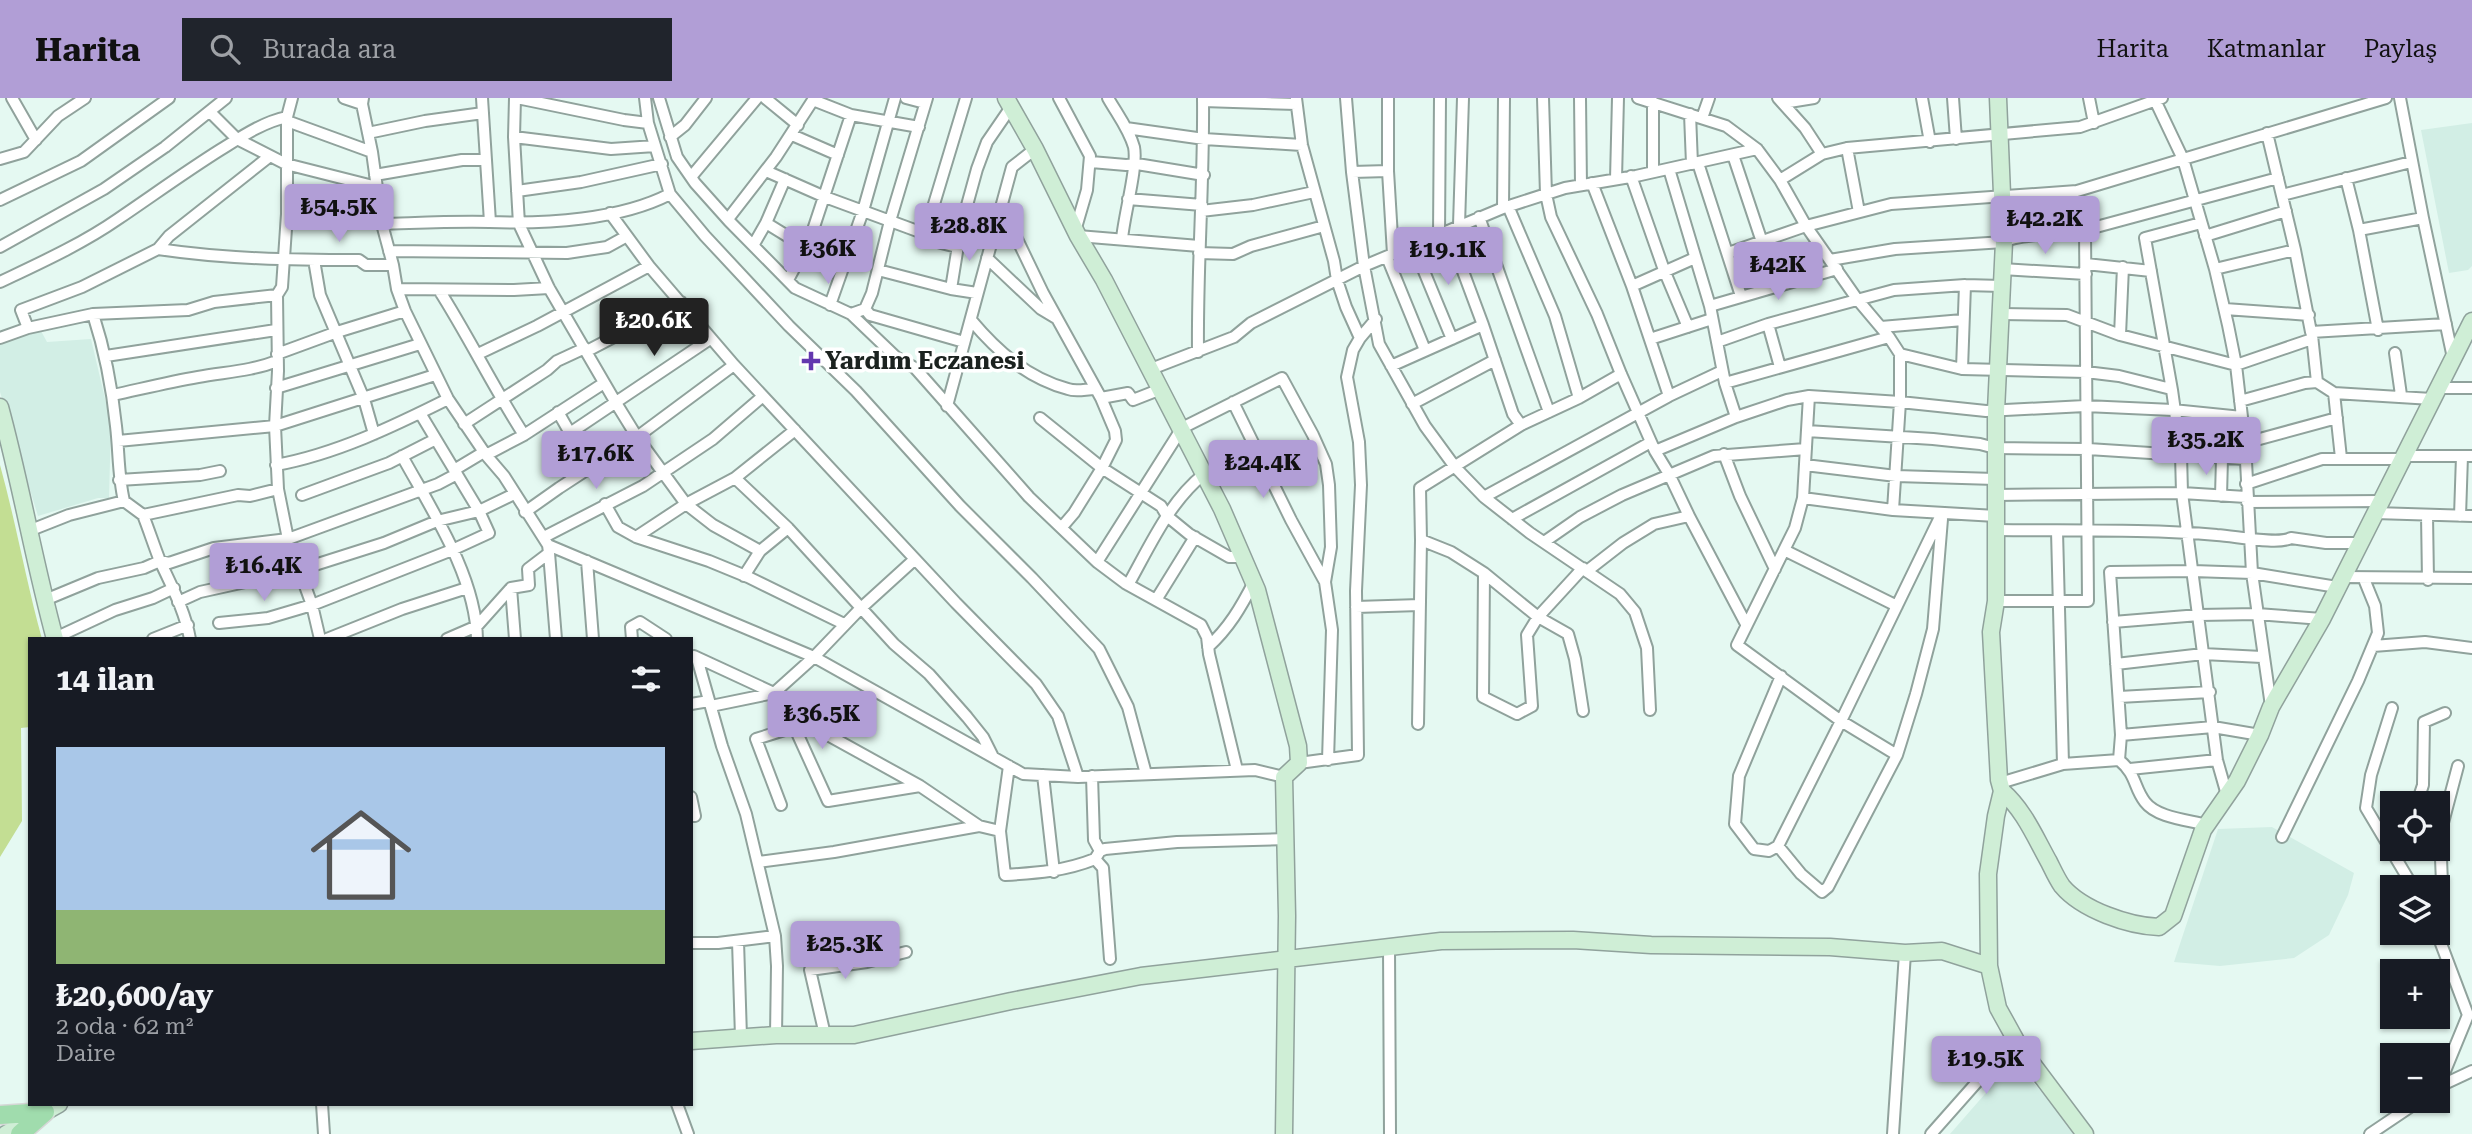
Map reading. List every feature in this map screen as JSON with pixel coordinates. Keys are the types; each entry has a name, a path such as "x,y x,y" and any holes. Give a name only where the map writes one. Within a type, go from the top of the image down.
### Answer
{"main road":[{"path":"0,1115 52,1108"},
{"path":"20,1134 52,1108"}],"street":[{"path":"0,103 10,98 36,140"},
{"path":"0,159 24,152 58,116 85,98"},
{"path":"0,200 81,161 169,98"},
{"path":"0,247 104,189 165,147 226,98"},
{"path":"292,98 287,119 287,214 282,287 277,295 276,465 288,539 312,606 320,637"},
{"path":"344,98 362,101 382,224 397,289 419,344 448,399 485,454 504,476 547,545 556,637"},
{"path":"482,98 490,222"},
{"path":"648,123 516,98 514,137 519,224 549,288 604,383 638,437 686,504 713,525 760,551"},
{"path":"645,98 648,123 668,188 705,236 789,326 856,391 960,506 1098,649 1128,707 1146,774"},
{"path":"659,98 677,158 728,219 795,288 851,314 896,357 915,368 1029,497 1097,562 1128,585 1201,625 1207,637 1237,770"},
{"path":"670,137 685,125 706,98"},
{"path":"382,224 519,224 593,217 651,204 689,174 757,98"},
{"path":"765,98 798,125"},
{"path":"830,304 863,211 895,98"},
{"path":"865,309 926,100 905,98"},
{"path":"925,234 966,98"},
{"path":"1059,98 1091,162 1077,234"},
{"path":"1108,98 1126,128 1134,149 1135,164 1122,239"},
{"path":"1346,98 1364,266 1379,344 1425,426 1455,467 1483,497 1620,594 1635,612 1647,648 1650,710"},
{"path":"1388,98 1390,256 1425,350"},
{"path":"1440,98 1443,233 1483,325 1513,414 1521,425"},
{"path":"1459,225 1463,98"},
{"path":"1504,98 1506,207 1555,316 1579,398"},
{"path":"1543,98 1546,194 1551,217 1597,313 1620,374 1653,446 1746,624"},
{"path":"1580,98 1586,184 1632,286 1669,396"},
{"path":"1616,179 1618,98"},
{"path":"1638,98 1657,101 1726,126 1757,149 1780,180 1806,226 1833,265 1900,354 1900,402 1893,510"},
{"path":"1702,118 1709,98"},
{"path":"1781,101 1814,98"},
{"path":"1922,98 1930,142"},
{"path":"1953,98 1956,139"},
{"path":"1998,98 2004,242 1995,448 1996,601 1991,632 2001,787 1989,874 1989,966 1998,1007 2019,1046 2085,1134"},
{"path":"2089,98 2094,123"},
{"path":"1728,253 1806,226 1891,204 2077,191 2386,98"},
{"path":"2400,98 2453,358"},
{"path":"1198,352 1199,249 1204,175 1203,99 1296,101 1302,145 1337,280 1360,338"},
{"path":"1780,180 1822,154 1847,148 2080,127 2157,99 2183,159 2215,269 2236,365 2245,443 2252,573 2271,707"},
{"path":"728,219 792,135 813,100 851,115 919,127"},
{"path":"1653,172 1657,101"},
{"path":"1781,101 1805,128 1822,154"},
{"path":"1009,102 1182,428 1254,582 1298,746 1299,762"},
{"path":"951,289 957,247 977,169 987,142 1009,102"},
{"path":"210,111 237,139 286,164 377,187"},
{"path":"368,133 483,113"},
{"path":"1690,114 1695,164 1741,296"},
{"path":"788,280 825,197 851,115"},
{"path":"0,282 116,221 172,180 237,139 275,120 287,119 372,152"},
{"path":"1126,128 1204,139 1302,145"},
{"path":"2267,134 2295,250 2312,336 2317,382"},
{"path":"792,135 838,155"},
{"path":"514,137 611,149 655,146"},
{"path":"1847,148 1859,212"},
{"path":"947,406 1013,167 1035,149"},
{"path":"1151,369 1234,337 1251,323 1364,266 1506,207 1586,184 1695,164 1757,149"},
{"path":"1733,155 1762,242"},
{"path":"28,328 21,310 82,288 158,249 169,236 270,156"},
{"path":"375,175 462,160 486,160"},
{"path":"1091,162 1135,164 1204,175"},
{"path":"2282,195 2411,162"},
{"path":"517,191 581,182 662,164"},
{"path":"1670,169 1710,306 1722,371 1736,417"},
{"path":"1352,172 1388,170"},
{"path":"766,171 825,197 957,247"},
{"path":"1631,176 1664,270 1688,327"},
{"path":"1710,306 1833,265 1895,248 2004,242 2012,237 2085,230 2278,178"},
{"path":"2346,178 2378,330"},
{"path":"754,244 785,179"},
{"path":"1128,199 1201,208 1235,208 1314,192"},
{"path":"287,214 351,216 351,199 378,199"},
{"path":"2205,236 2286,211"},
{"path":"610,213 649,266 710,339 1036,684 1058,716 1078,777"},
{"path":"1479,217 1549,412"},
{"path":"2359,230 2423,218"},
{"path":"998,221 1017,239 1098,393 1115,431 1116,440 1102,468 1062,527"},
{"path":"766,223 805,247"},
{"path":"2202,223 2145,238 2181,453 2182,493 2217,760 2227,795"},
{"path":"1077,234 1233,254 1251,246 1324,226"},
{"path":"1996,601 2088,601 2085,230"},
{"path":"389,251 535,254 595,250 627,236"},
{"path":"1414,247 1452,339"},
{"path":"158,249 283,259 359,260 366,265 393,265"},
{"path":"2215,269 2295,250"},
{"path":"987,258 1041,309 1059,320"},
{"path":"1632,286 1695,258"},
{"path":"314,260 320,295 364,399 374,434"},
{"path":"478,355 649,266"},
{"path":"2002,269 2123,267 2151,271"},
{"path":"2120,335 2123,267"},
{"path":"878,270 977,293"},
{"path":"1717,342 1768,324 1894,290 1965,285 2002,286"},
{"path":"1962,369 1965,285"},
{"path":"397,289 549,288"},
{"path":"439,290 524,435"},
{"path":"0,338 28,328 93,313 188,310 214,302 277,295"},
{"path":"464,424 557,361 586,350 681,302"},
{"path":"851,314 865,309"},
{"path":"865,309 870,315 964,342"},
{"path":"2225,309 2308,315"},
{"path":"113,395 190,378 260,368 337,332 405,311"},
{"path":"93,313 106,356 113,395 119,480 124,501 143,514 160,561 174,588 190,637"},
{"path":"2001,314 2067,315 2120,335 2236,365 2312,336 2446,324"},
{"path":"1284,1134 1287,839 1284,777 1299,762 1357,755 1356,607 1362,485 1359,442 1347,377 1353,350 1376,319"},
{"path":"1650,339 1712,319"},
{"path":"971,320 995,349 1020,368 1069,390 1128,393 1133,400 1161,389"},
{"path":"1725,383 1885,332 1963,320"},
{"path":"1768,324 1780,367"},
{"path":"1391,366 1483,325"},
{"path":"2001,787 2017,804 2062,886 2079,901 2110,916 2148,927 2159,928 2172,916 2207,825 2227,795 2260,735 2271,707 2322,619 2471,325"},
{"path":"106,356 276,330"},
{"path":"558,412 570,433 710,339"},
{"path":"276,388 419,344"},
{"path":"2395,353 2401,395"},
{"path":"1900,354 1962,369 2086,372 2119,376 2171,389"},
{"path":"1412,404 1495,360"},
{"path":"525,512 638,437 734,365"},
{"path":"1483,497 1669,396 1722,371"},
{"path":"1418,724 1420,488 1521,425 1579,398 1620,374"},
{"path":"118,441 275,426 435,375"},
{"path":"1097,562 1182,428 1282,378 1326,464 1329,485 1331,547 1325,582 1332,630 1328,760"},
{"path":"2240,401 2317,382 2334,393 2401,395 2472,388"},
{"path":"45,600 98,578 144,568 160,561 169,563 214,548 288,539 421,491 524,435 604,383"},
{"path":"2334,393 2342,458"},
{"path":"452,637 477,626 511,588 529,585 528,569 547,545 605,504 643,486 713,439 763,396"},
{"path":"1809,396 1803,498 1795,528 1737,645 1841,721 1897,755"},
{"path":"1512,519 1653,446 1787,400 1809,396 1996,411 2085,406 2242,417"},
{"path":"276,465 311,458 374,434 448,399"},
{"path":"1233,402 1325,582"},
{"path":"0,407 55,637"},
{"path":"219,623 268,618 312,606 489,533 479,511 420,413"},
{"path":"1040,418 1102,468 1161,506 1167,516 1195,537 1229,557 1243,557"},
{"path":"2245,443 2337,418"},
{"path":"636,537 686,504 735,478 795,430"},
{"path":"1807,431 1980,444 1995,448 2181,453 2244,459"},
{"path":"302,495 358,475 434,440"},
{"path":"1544,542 1580,517 1669,474 1724,454 1806,449"},
{"path":"1724,454 1740,496 1775,569"},
{"path":"402,456 452,550 467,588 477,626 477,637"},
{"path":"1805,465 1995,487 2088,494 2182,493 2378,507 2427,515 2466,516 2467,456 2322,459 2246,484"},
{"path":"2221,496 2222,458"},
{"path":"119,480 200,475 220,471"},
{"path":"1128,585 1167,516 1188,487 1204,474"},
{"path":"735,478 788,528 894,644 937,683 975,727 994,758"},
{"path":"143,514 278,489"},
{"path":"178,602 200,592 299,570 384,543 437,521 479,511 514,494"},
{"path":"1803,498 1893,510 1942,513 2057,531 2188,533 2271,541 2291,538 2326,543 2360,543"},
{"path":"30,530 69,515 124,501"},
{"path":"605,504 618,527 636,537 709,561 844,624"},
{"path":"1782,676 1739,776 1735,824 1754,849 1769,851 1778,846 1942,513"},
{"path":"1778,846 1801,874 1822,892 1828,887 1897,755 1933,629 1942,513"},
{"path":"2427,515 2428,580"},
{"path":"1483,573 1483,697 1517,714 1532,706 1527,635 1538,617 1585,569 1654,524 1689,516"},
{"path":"744,576 760,551 788,528"},
{"path":"2057,531 2063,764"},
{"path":"1156,600 1195,537"},
{"path":"1421,540 1451,552 1483,573 1538,617 1568,634 1583,711"},
{"path":"547,545 814,657 1023,774 1078,777 1255,770 1284,777"},
{"path":"1784,551 1897,606"},
{"path":"693,704 710,704 774,693 915,559"},
{"path":"587,561 593,637"},
{"path":"2119,761 2121,735 2110,572 2252,573 2340,582 2364,579 2472,578"},
{"path":"2282,837 2378,633 2378,620 2364,579"},
{"path":"1208,647 1238,614 1254,582"},
{"path":"57,637 115,610 174,588"},
{"path":"332,637 467,588"},
{"path":"511,588 515,637"},
{"path":"1356,607 1420,605"},
{"path":"2113,622 2199,615 2257,614 2322,619"},
{"path":"632,637 631,627 640,622 663,637"},
{"path":"158,637 188,625"},
{"path":"2373,646 2425,642 2472,648"},
{"path":"2116,664 2203,654 2262,657"},
{"path":"694,656 774,693 788,713 828,801 920,786"},
{"path":"694,656 746,814 775,936 776,1035"},
{"path":"2119,697 2210,692"},
{"path":"2380,829 2366,808 2371,775 2392,708"},
{"path":"788,713 920,786 979,826 1000,831"},
{"path":"2421,791 2424,722 2445,713"},
{"path":"781,805 756,739 794,727"},
{"path":"2121,735 2213,727 2260,735"},
{"path":"2130,769 2217,760"},
{"path":"2001,787 2063,764 2119,761 2130,769 2144,801 2153,810 2207,825"},
{"path":"1009,766 1000,831 1005,875 1054,872 1098,855 1105,849 1177,842 1287,839"},
{"path":"2442,875 2440,834 2458,766"},
{"path":"1043,775 1054,872"},
{"path":"1092,776 1094,840 1103,868 1110,959"},
{"path":"758,862 834,852 979,826"},
{"path":"693,943 775,936"},
{"path":"693,1041 776,1035 854,1035 1141,976 1441,942 1573,940 1651,945 1830,947 1905,953 1942,951 1989,966"},
{"path":"738,941 741,1037"},
{"path":"2442,945 2468,1015 2450,1060"},
{"path":"1389,947 1390,1134"},
{"path":"825,1035 810,970 906,952"},
{"path":"1893,1134 1905,953"},
{"path":"1931,1134 2016,1038"},
{"path":"2450,1082 2472,1071"},
{"path":"321,1106 324,1134"},
{"path":"678,1106 688,1134"},
{"path":"5,1134 52,1108"},
{"path":"2370,1134 2401,1113"}],"shaded area":[{"path":"2472,123 2472,266 2468,270 2449,273 2421,130"},
{"path":"41,331 47,342 91,339 111,424 109,498 98,498 38,516 0,392 0,343"},
{"path":"2272,827 2354,873 2348,895 2329,935 2294,958 2220,966 2174,962 2218,829"},
{"path":"2012,1063 2017,1064 2079,1134 1950,1134"}],"green space":[{"path":"0,465 41,637 28,637 28,727 21,728 22,821 0,857"}],"place":[{"name":"Yardım Eczanesi","path":"811,361"}]}
